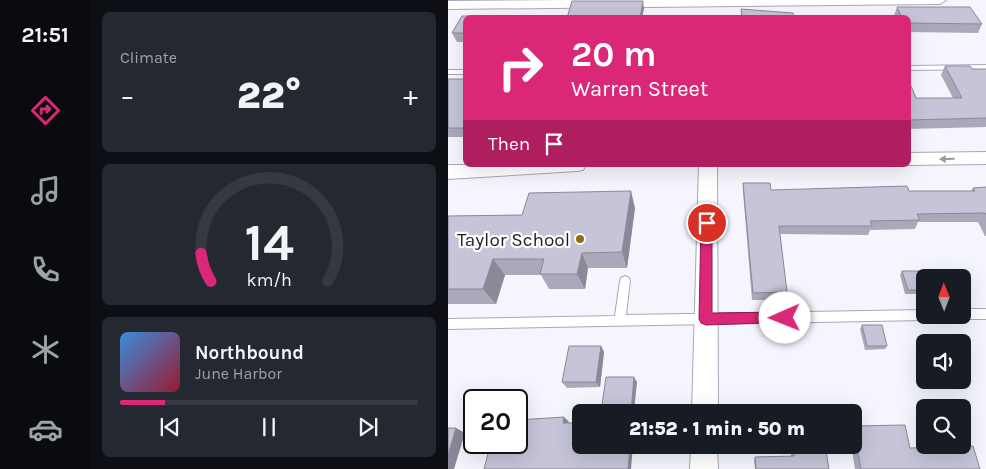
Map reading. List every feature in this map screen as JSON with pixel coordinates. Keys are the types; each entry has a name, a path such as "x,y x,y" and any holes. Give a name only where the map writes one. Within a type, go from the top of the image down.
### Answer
{"street":[{"path":"448,18 455,3 940,0"},
{"path":"708,15 709,1"},
{"path":"911,159 986,158"},
{"path":"448,172 540,167"},
{"path":"705,404 708,167"},
{"path":"704,454 704,469"}],"lane":[{"path":"911,68 986,67"},
{"path":"448,72 463,72"},
{"path":"620,321 625,281"},
{"path":"971,314 986,314"},
{"path":"448,324 916,315"}],"building":[{"path":"572,1 643,1 641,15 568,15"},
{"path":"897,7 970,7 982,24 911,23 911,15 901,15"},
{"path":"741,9 793,13 793,15 742,15"},
{"path":"462,16 463,16 463,33 452,33"},
{"path":"945,66 970,66 972,69 987,69 987,118 911,120 911,86 916,98 962,98"},
{"path":"448,79 463,79 463,128 448,128"},
{"path":"743,183 770,183 771,190 907,186 909,191 975,191 973,188 987,187 987,216 985,213 917,214 920,220 870,221 872,226 779,226 787,292 753,293"},
{"path":"631,191 622,252 582,253 577,274 540,274 544,259 493,259 483,289 448,289 448,216 522,215 529,193"},
{"path":"902,271 916,271 916,290 908,290"},
{"path":"862,325 882,325 887,346 867,346"},
{"path":"569,346 601,346 596,382 562,382"},
{"path":"606,377 634,377 632,404 602,404"},
{"path":"564,417 563,423 572,423 572,454 629,454 628,469 484,469 488,454 528,454 528,419"},
{"path":"905,425 910,448 916,448 916,454 971,454 971,446 973,446 980,469 861,469 858,454 862,454 862,426"},
{"path":"448,428 456,428 448,455"},
{"path":"794,454 826,454 829,469 756,469 755,457 794,456"}],"place":[{"name":"Taylor School","path":"580,239"}],"route":[{"path":"707,223 706,319 785,318"}]}
